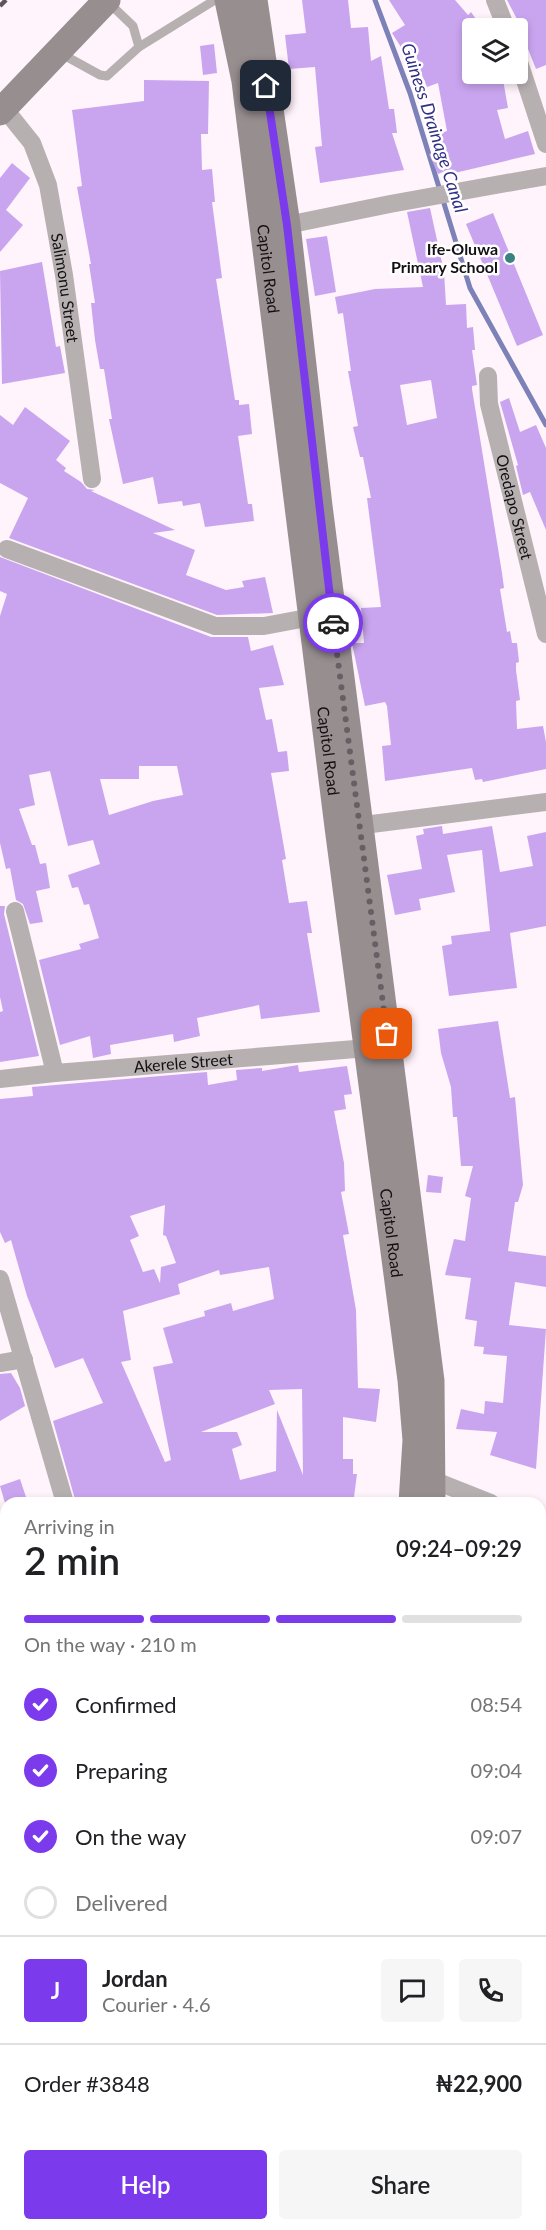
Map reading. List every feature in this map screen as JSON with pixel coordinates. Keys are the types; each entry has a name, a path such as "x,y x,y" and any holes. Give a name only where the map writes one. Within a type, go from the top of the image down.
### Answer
{"main road":[{"path":"2,110 107,0"},
{"name":"Capitol Road","path":"228,0 245,81 312,616 349,826 431,1381 426,1485 417,1497"},
{"name":"Capitol Road","path":"254,0 287,225 319,506 368,1048 411,1380 416,1440 426,1485"}],"street":[{"path":"495,0 502,18"},
{"path":"526,84 546,144"},
{"name":"Salimonu Street","path":"2,110 32,143 48,185 64,274 92,479"},
{"path":"287,225 546,176"},
{"name":"Oredapo Street","path":"488,376 489,404 546,634"},
{"path":"8,549 214,626 264,626 312,616"},
{"path":"349,826 546,802"},
{"path":"15,911 55,1072"},
{"name":"Akerele Street","path":"0,1079 55,1072 368,1048"},
{"path":"0,1279 63,1497"},
{"path":"0,1364 24,1359"},
{"path":"426,1485 469,1497"}],"lane":[{"path":"107,0 133,26 139,47"},
{"path":"58,52 100,75 107,76 139,47 215,0"}],"building":[{"path":"302,0 348,0 351,28 368,27 371,61 381,56 389,109 394,109 397,133 392,133 404,170 320,183 315,147 322,146 315,67 289,69 285,35 306,33"},
{"path":"389,0 455,0 468,15 471,12 475,18 462,18 462,84 504,84 508,108 497,110 505,139 528,131 535,154 446,175 445,171 438,174 429,154 439,150 434,135 447,131 438,83 427,87 417,63 414,64 409,54 406,55 392,33 405,25"},
{"path":"507,0 546,0 546,65 536,69 528,49 528,18 516,18"},
{"path":"214,44 217,73 203,75 200,46"},
{"path":"144,80 209,81 208,134 201,134 202,170 212,169 215,202 212,202 222,278 216,279 235,400 239,400 239,405 249,404 252,434 238,436 248,504 252,504 254,521 205,527 200,503 183,506 182,501 158,504 153,477 123,484 109,419 112,419 104,369 100,369 95,340 91,303 95,303 89,264 91,264 77,187 82,186 72,110 144,101"},
{"path":"12,163 30,178 6,210 23,225 0,252 0,178"},
{"path":"430,208 444,272 446,305 466,304 467,328 473,327 475,350 472,350 477,385 472,386 472,389 502,573 504,588 500,589 507,632 510,631 512,643 517,643 519,662 516,663 516,670 520,700 516,701 517,729 543,726 546,742 546,769 483,782 482,779 475,780 472,768 385,781 382,746 391,745 387,706 385,702 365,706 352,643 364,643 361,608 381,607 367,498 371,498 363,457 360,457 353,427 358,426 348,371 351,371 343,313 338,314 335,297 375,289 423,287 407,212","holes":["431,380 437,418 407,425 400,385"]},
{"path":"493,213 543,335 517,346 466,224"},
{"path":"327,236 336,292 315,296 306,239"},
{"path":"42,262 56,347 60,346 65,373 2,384 0,271"},
{"path":"509,398 520,432 536,425 546,448 546,530 530,492 523,495 516,466 518,465 500,402"},
{"path":"25,407 70,441 56,460 66,468 64,471 81,482 87,489 95,490 91,491 175,530 153,533 195,550 186,575 226,590 244,587 242,581 265,577 273,613 217,615 9,538 28,498 0,483 0,415 13,425"},
{"path":"0,557 211,637 248,637 251,651 273,645 284,685 259,688 266,720 272,719 278,752 287,751 289,771 271,773 286,859 282,860 289,903 307,901 312,933 307,933 320,1012 261,1019 259,1005 197,1018 200,1036 174,1042 173,1034 110,1045 111,1054 93,1058 90,1036 60,1045 39,960 81,949 79,944 99,938 89,904 84,905 78,887 72,888 68,875 100,864 93,840 68,846 50,771 29,775 35,805 19,809 32,845 35,845 40,864 46,863 50,888 36,891 43,922 30,924 23,904 16,900 10,868 6,869 0,843 0,616 7,594 0,591","holes":["139,766 177,766 183,795 153,801 109,815 100,779 139,779"]},
{"path":"442,826 443,834 492,826 500,872 533,866 527,836 546,832 546,926 510,933 517,988 449,996 442,946 452,944 451,936 490,931 482,850 447,855 455,892 419,899 421,910 395,915 387,875 422,869 416,836 424,834 423,829"},
{"path":"0,906 5,906 4,914 39,1056 0,1062 0,1012 3,1011 0,997"},
{"path":"498,1021 510,1098 515,1097 523,1185 518,1202 515,1202 508,1251 546,1256 546,1287 515,1282 509,1325 546,1329 536,1469 490,1455 497,1432 456,1429 461,1409 484,1414 485,1401 503,1403 507,1356 483,1354 484,1347 474,1346 477,1321 465,1319 471,1278 445,1275 454,1239 465,1241 471,1198 465,1196 473,1166 461,1166 457,1117 453,1117 451,1087 441,1053 438,1029"},
{"path":"298,1065 299,1072 347,1066 352,1094 344,1095 346,1109 334,1111 344,1163 345,1191 341,1192 349,1234 343,1235 356,1310 358,1388 380,1389 376,1422 343,1417 343,1459 353,1459 353,1474 357,1474 354,1497 74,1497 53,1421 103,1403 83,1358 55,1368 27,1296 11,1240 5,1243 0,1232 0,1099 33,1096 32,1087 207,1072 208,1085 237,1080 236,1070 262,1068 262,1071","holes":["165,1205 163,1235 166,1236 176,1263 161,1267 160,1283 154,1269 143,1272 130,1240 139,1236 130,1216","269,1267 274,1299 233,1311 231,1303 204,1311 205,1316 163,1328 173,1363 153,1367 171,1460 165,1462 121,1362 131,1360 123,1311 180,1294 178,1284 219,1270 220,1275","302,1389 303,1475 277,1410 276,1471 240,1480 232,1449 242,1445 237,1432 201,1432 275,1404 269,1390"]},
{"path":"428,1175 443,1177 441,1193 426,1192"},
{"path":"11,1373 20,1388 25,1406 0,1421 0,1374"},
{"path":"20,1479 26,1497 3,1497 0,1486"}],"waterway":[{"name":"Guiness Drainage Canal","path":"375,0 410,93 470,288 546,425"}],"railway":[{"path":"0,6 6,0"}],"way so far":[{"path":"333,623 387,1034"}],"place":[{"name":"Ife-Oluwa Primary School","path":"510,258"}],"route":[{"path":"266,86 287,225 333,623"}]}
